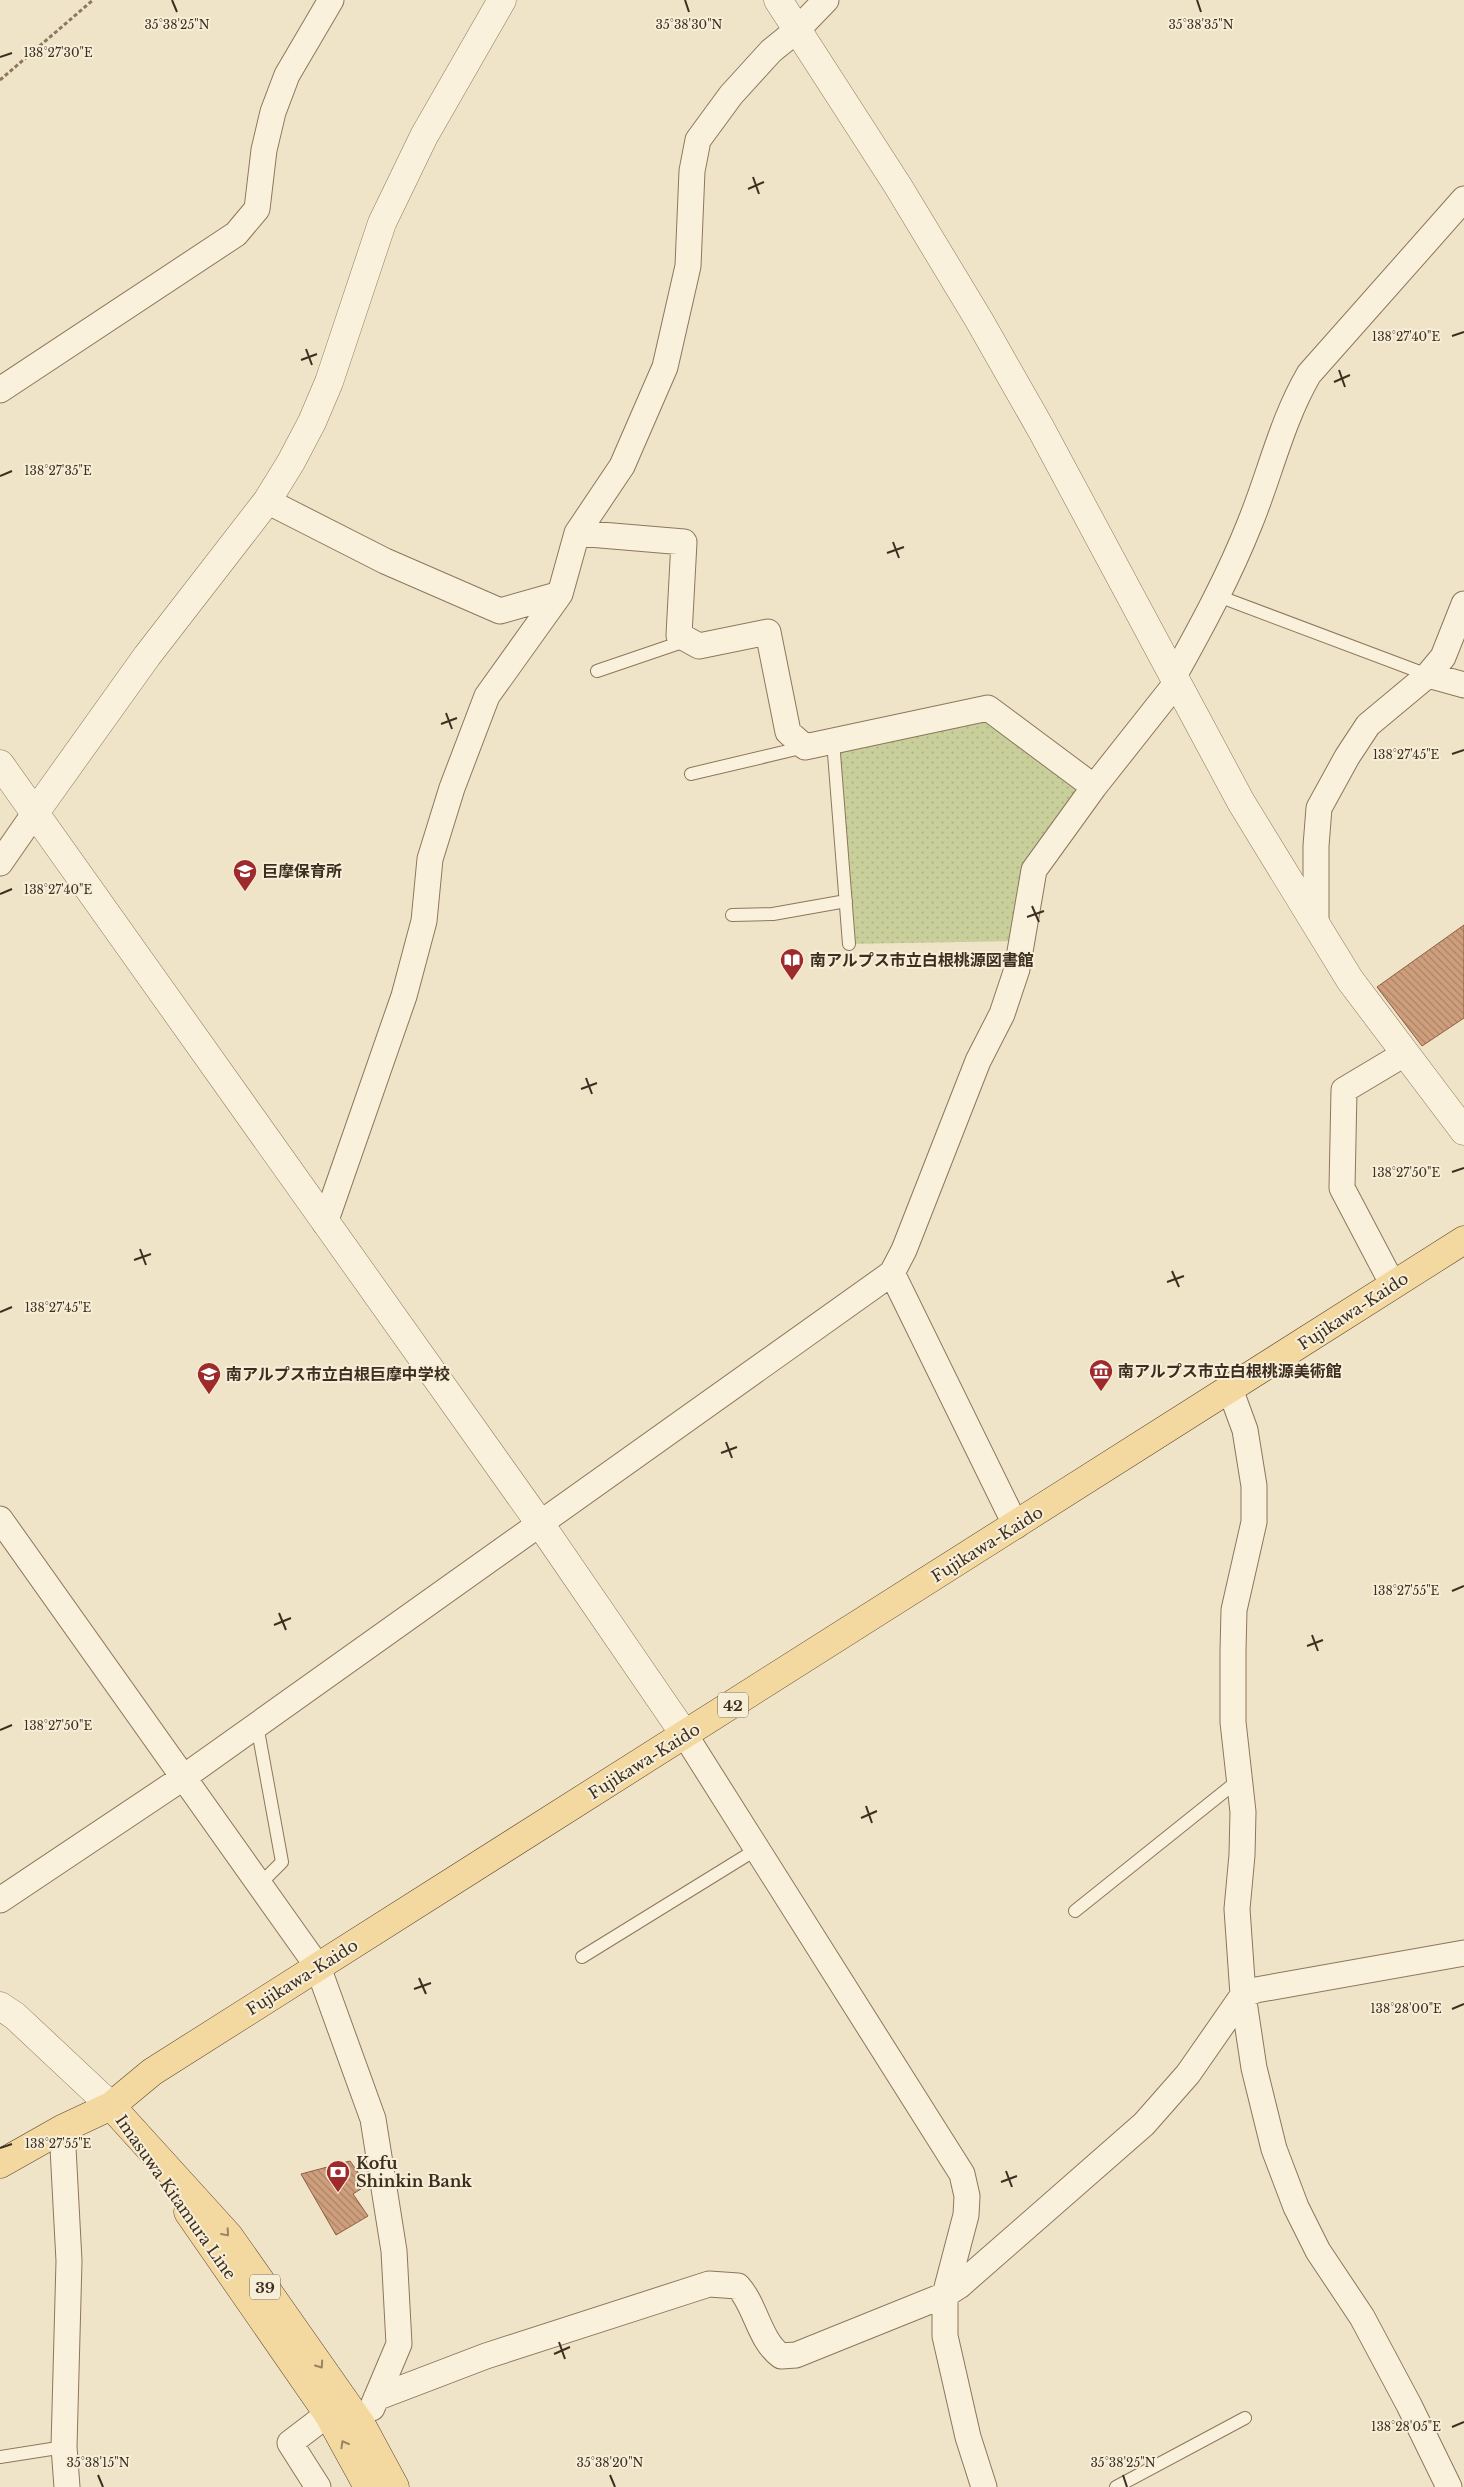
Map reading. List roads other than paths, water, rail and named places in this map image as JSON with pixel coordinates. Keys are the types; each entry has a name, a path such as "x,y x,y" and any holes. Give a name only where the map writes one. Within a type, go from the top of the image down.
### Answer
{"main road":[{"name":"Fujikawa-Kaido","path":"0,2164 62,2129 111,2106 152,2072 1016,1526 1464,1240"},
{"name":"Imasuwa Kitamura Line","path":"111,2106 187,2210 328,2414 368,2487"},
{"name":"Imasuwa Kitamura Line","path":"111,2106 229,2236 361,2424 395,2487"}],"street":[{"path":"0,390 236,234 257,209 264,150 273,112 287,75 331,0"},
{"path":"0,863 147,656 267,501 291,462 329,382 382,223 424,136 502,0"},
{"path":"778,0 898,186 1041,429 1241,802 1350,980 1464,1131"},
{"path":"326,1223 404,996 424,921 430,859 456,779 487,696 560,594 577,533 622,466 665,367 688,266 692,171 698,140 730,95 771,51 796,30 826,0"},
{"path":"0,1900 257,1726 892,1273 904,1250 978,1061 1002,1014 1016,969 1034,870 1175,679 1218,596 1251,522 1297,394 1309,374 1464,199"},
{"path":"267,501 385,561 500,611 560,594"},
{"path":"577,533 684,542 679,635 699,646 768,632 788,732 805,747 988,708 1094,787"},
{"path":"1316,924 1316,846 1319,808 1347,757 1368,724 1428,675 1443,657 1464,604"},
{"path":"1428,675 1464,685"},
{"path":"0,764 541,1525 685,1735 962,2174 967,2196 966,2215 945,2295 945,2336 952,2371 984,2487"},
{"path":"1393,1285 1342,1188 1344,1090 1406,1054"},
{"path":"892,1273 1016,1526"},
{"path":"1230,1389 1245,1430 1254,1486 1254,1522 1234,1610 1234,1722 1243,1830 1237,1909 1243,1995 1254,2068 1274,2149 1296,2206 1318,2251 1362,2317 1409,2405 1448,2487"},
{"path":"0,1519 318,1967 373,2119 394,2251 399,2344 376,2398 361,2424"},
{"path":"376,2398 486,2356 709,2284 738,2286 747,2295 772,2349 781,2356 796,2355 945,2295 959,2286 1144,2124 1188,2074 1243,1995 1256,1990 1464,1953"},
{"path":"0,2006 15,2016 111,2106"},
{"path":"62,2129 70,2261 64,2447 67,2487"},
{"path":"318,2487 290,2443 328,2414"}],"lane":[{"path":"1218,596 1428,675"},
{"path":"597,671 688,640"},
{"path":"833,741 850,944"},
{"path":"691,774 805,747"},
{"path":"732,915 773,914 846,901"},
{"path":"257,1726 282,1862 259,1885"},
{"path":"1075,1911 1240,1780"},
{"path":"582,1957 757,1848"},
{"path":"1116,2487 1245,2418"},
{"path":"0,2457 64,2447"}],"place":[{"name":"巨摩保育所","path":"245,892"},
{"name":"南アルプス市立白根桃源図書館","path":"792,981"},
{"name":"南アルプス市立白根桃源美術館","path":"1101,1392"},
{"name":"南アルプス市立白根巨摩中学校","path":"209,1395"},
{"name":"Kofu Shinkin Bank","path":"338,2193"}]}
